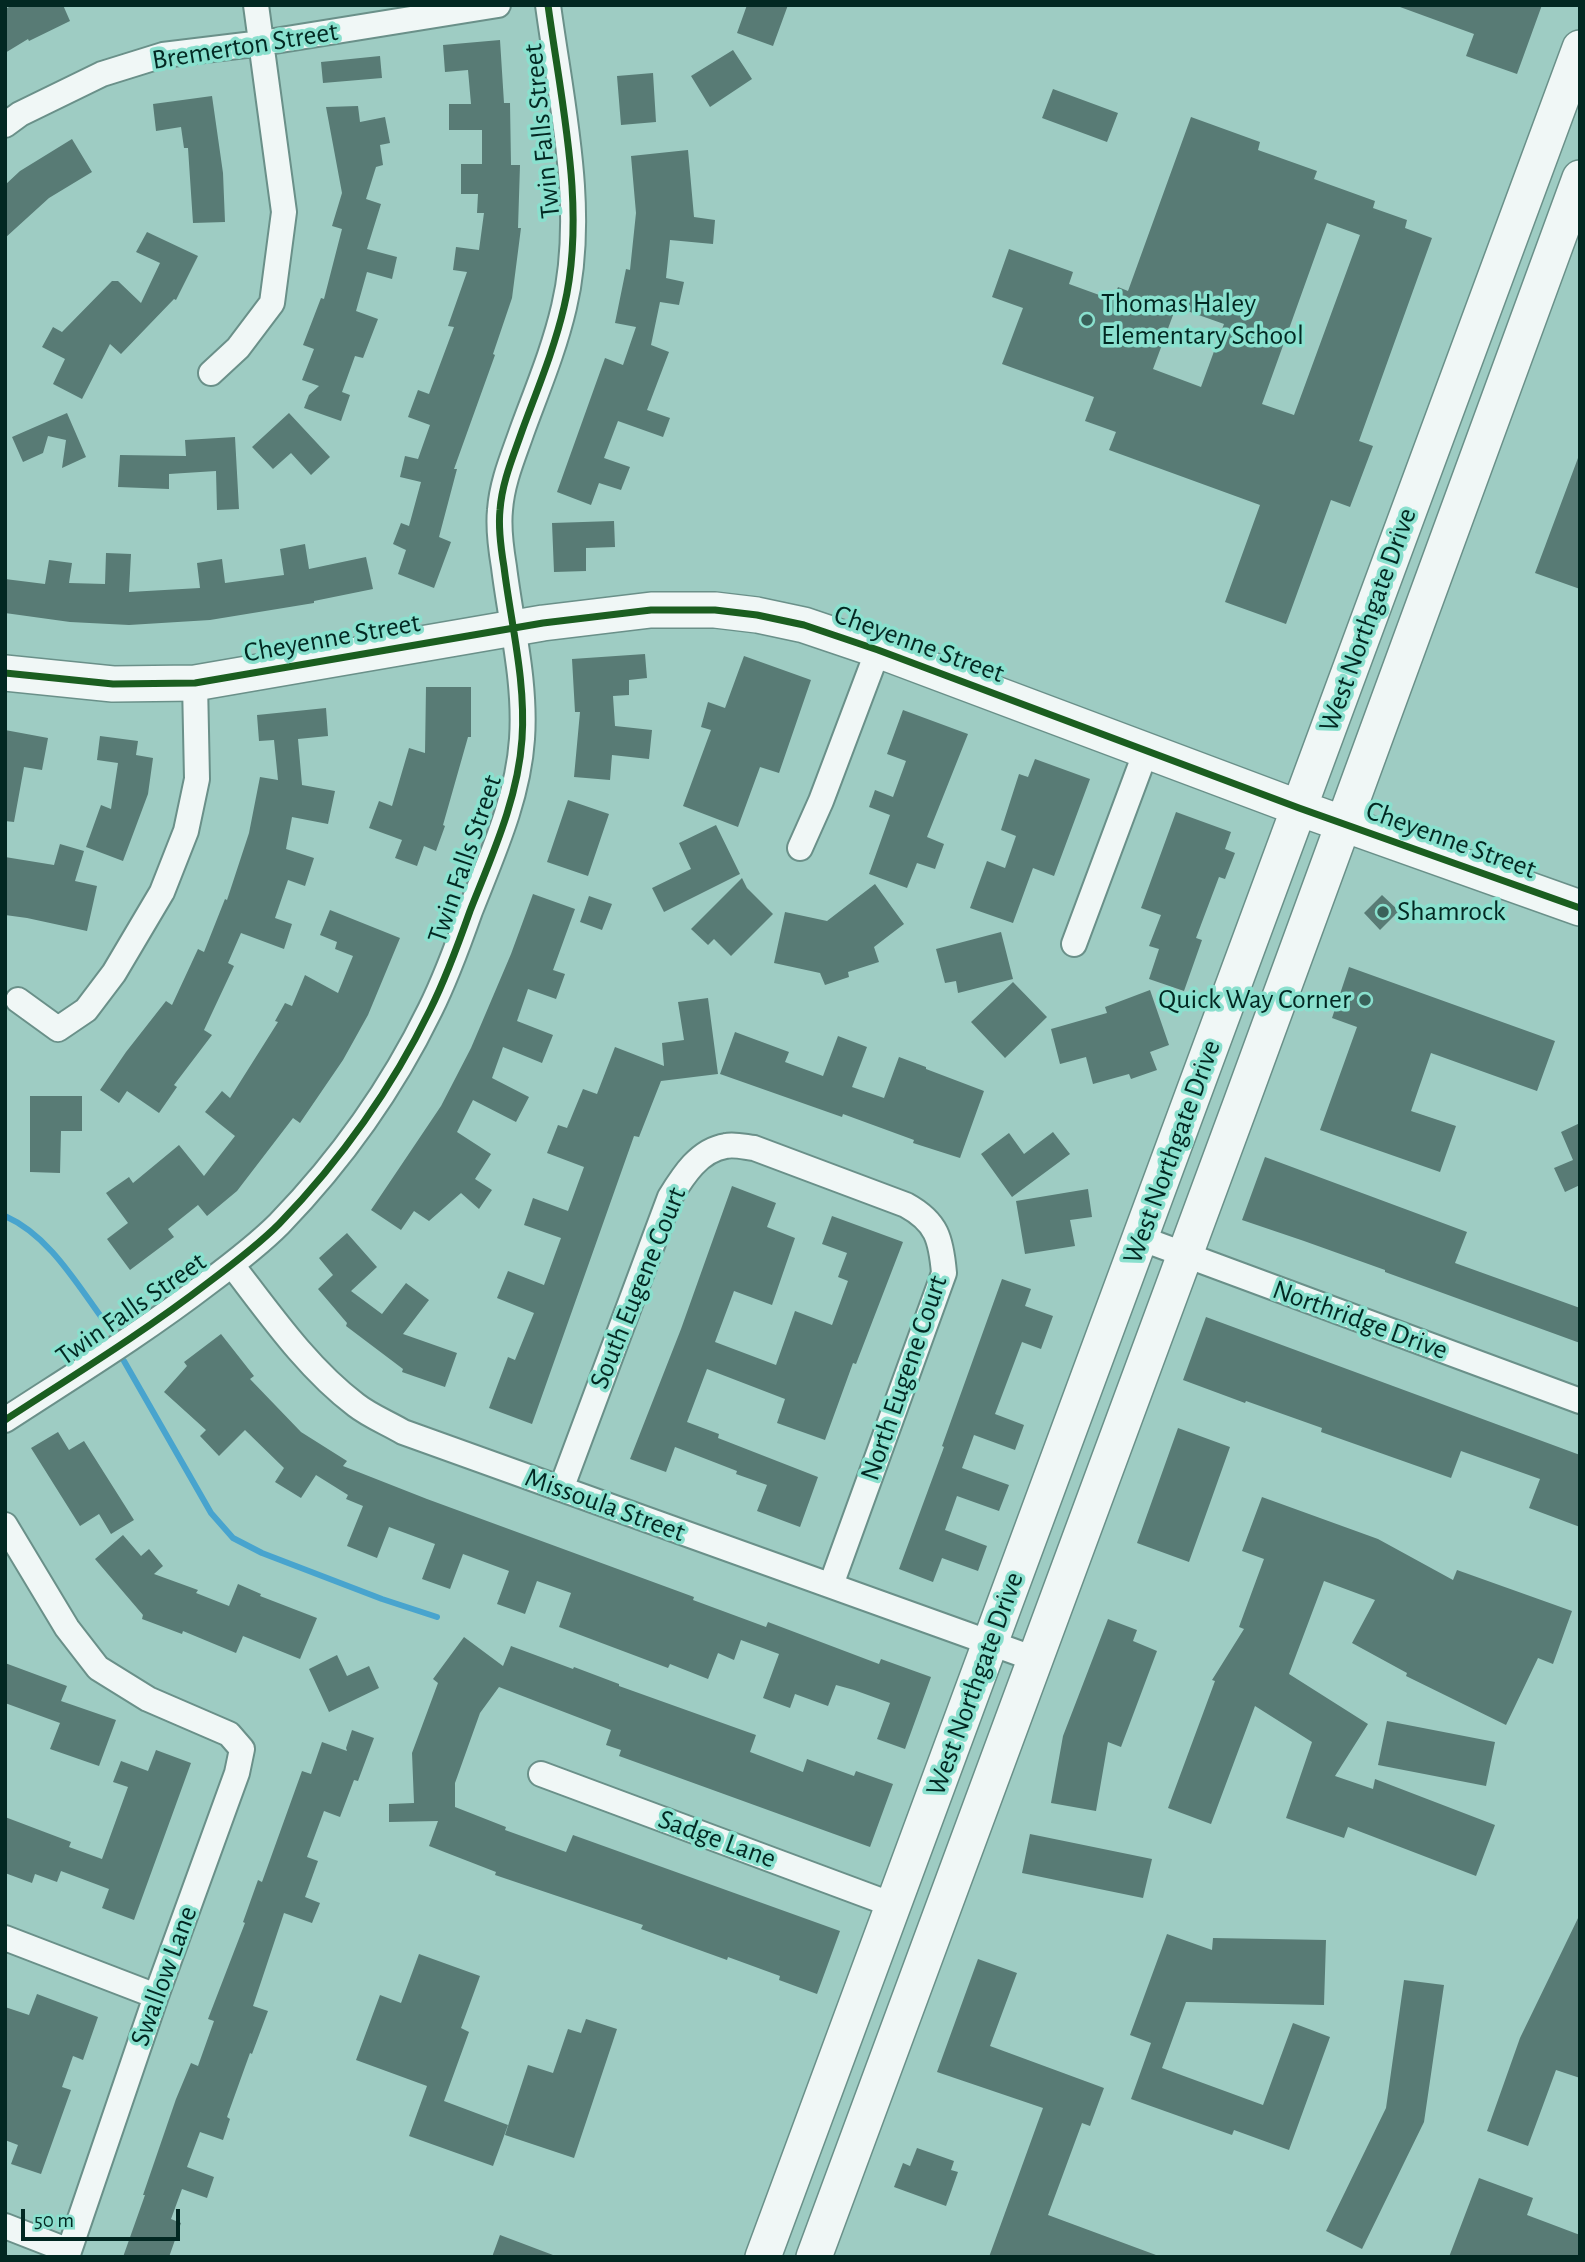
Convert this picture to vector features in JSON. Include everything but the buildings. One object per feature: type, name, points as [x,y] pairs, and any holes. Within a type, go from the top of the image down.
[{"type":"main road","name":"West Northgate Drive","points":[[765,2250],[1580,48]]},
{"type":"main road","name":"West Northgate Drive","points":[[814,2257],[1580,178]]},
{"type":"main road","points":[[1509,237],[1551,254]]},
{"type":"main road","name":"Cheyenne Street","points":[[5,673],[113,684],[195,683],[513,629],[651,610],[715,610],[757,615],[804,625],[877,650],[1299,808],[1580,908]]},
{"type":"main road","points":[[765,2250],[803,2257]]},
{"type":"street","points":[[211,373],[238,348],[272,303],[284,212],[256,5]]},
{"type":"street","name":"Bremerton Street","points":[[5,125],[20,114],[102,74],[163,55],[262,43],[498,5]]},
{"type":"street","name":"Twin Falls Street","points":[[5,1420],[168,1314],[232,1265],[278,1225],[354,1136],[413,1044],[451,962],[503,826],[516,782],[522,739],[522,692],[500,539],[501,502],[505,480],[559,327],[573,245],[574,195],[548,5]]},
{"type":"street","points":[[800,848],[821,801],[877,650]]},
{"type":"street","points":[[18,1000],[58,1029],[86,1010],[114,973],[162,892],[186,831],[197,779],[195,683]]},
{"type":"street","points":[[1074,944],[1146,751]]},
{"type":"street","name":"South Eugene Court","points":[[561,1489],[670,1197],[687,1170],[710,1150],[727,1145],[754,1148],[844,1180]]},
{"type":"street","name":"North Eugene Court","points":[[831,1585],[944,1273],[942,1248],[935,1230],[920,1213],[844,1180]]},
{"type":"street","name":"Northridge Drive","points":[[1140,1238],[1580,1401]]},
{"type":"street","name":"Missoula Street","points":[[232,1265],[323,1376],[358,1406],[403,1432],[1035,1659]]},
{"type":"street","name":"Swallow Lane","points":[[5,1525],[67,1628],[98,1668],[148,1699],[229,1734],[242,1749],[237,1773],[156,1996],[68,2254]]},
{"type":"street","name":"Sadge Lane","points":[[541,1774],[893,1905]]},
{"type":"street","points":[[5,1938],[156,1996]]},
{"type":"street","points":[[5,2226],[68,2254]]},
{"type":"waterway","points":[[5,1216],[34,1235],[60,1260],[102,1318]]},
{"type":"waterway","points":[[124,1361],[211,1513],[233,1538],[262,1553],[437,1617]]},
{"type":"cycle path","points":[[5,1420],[134,1336],[227,1268],[279,1224],[323,1175],[363,1123],[399,1068],[447,974],[510,805],[520,761],[522,696],[499,517],[508,470],[560,323],[570,270],[573,233],[570,156],[548,5]]},
{"type":"cycle path","points":[[5,673],[113,684],[195,683],[543,623],[651,610],[715,610],[757,615],[804,625],[878,650],[1299,808],[1580,908]]},
{"type":"place","name":"Thomas Haley Elementary School","points":[[1087,320]]},
{"type":"place","name":"Shamrock","points":[[1383,912]]},
{"type":"place","name":"Quick Way Corner","points":[[1365,1000]]}]
